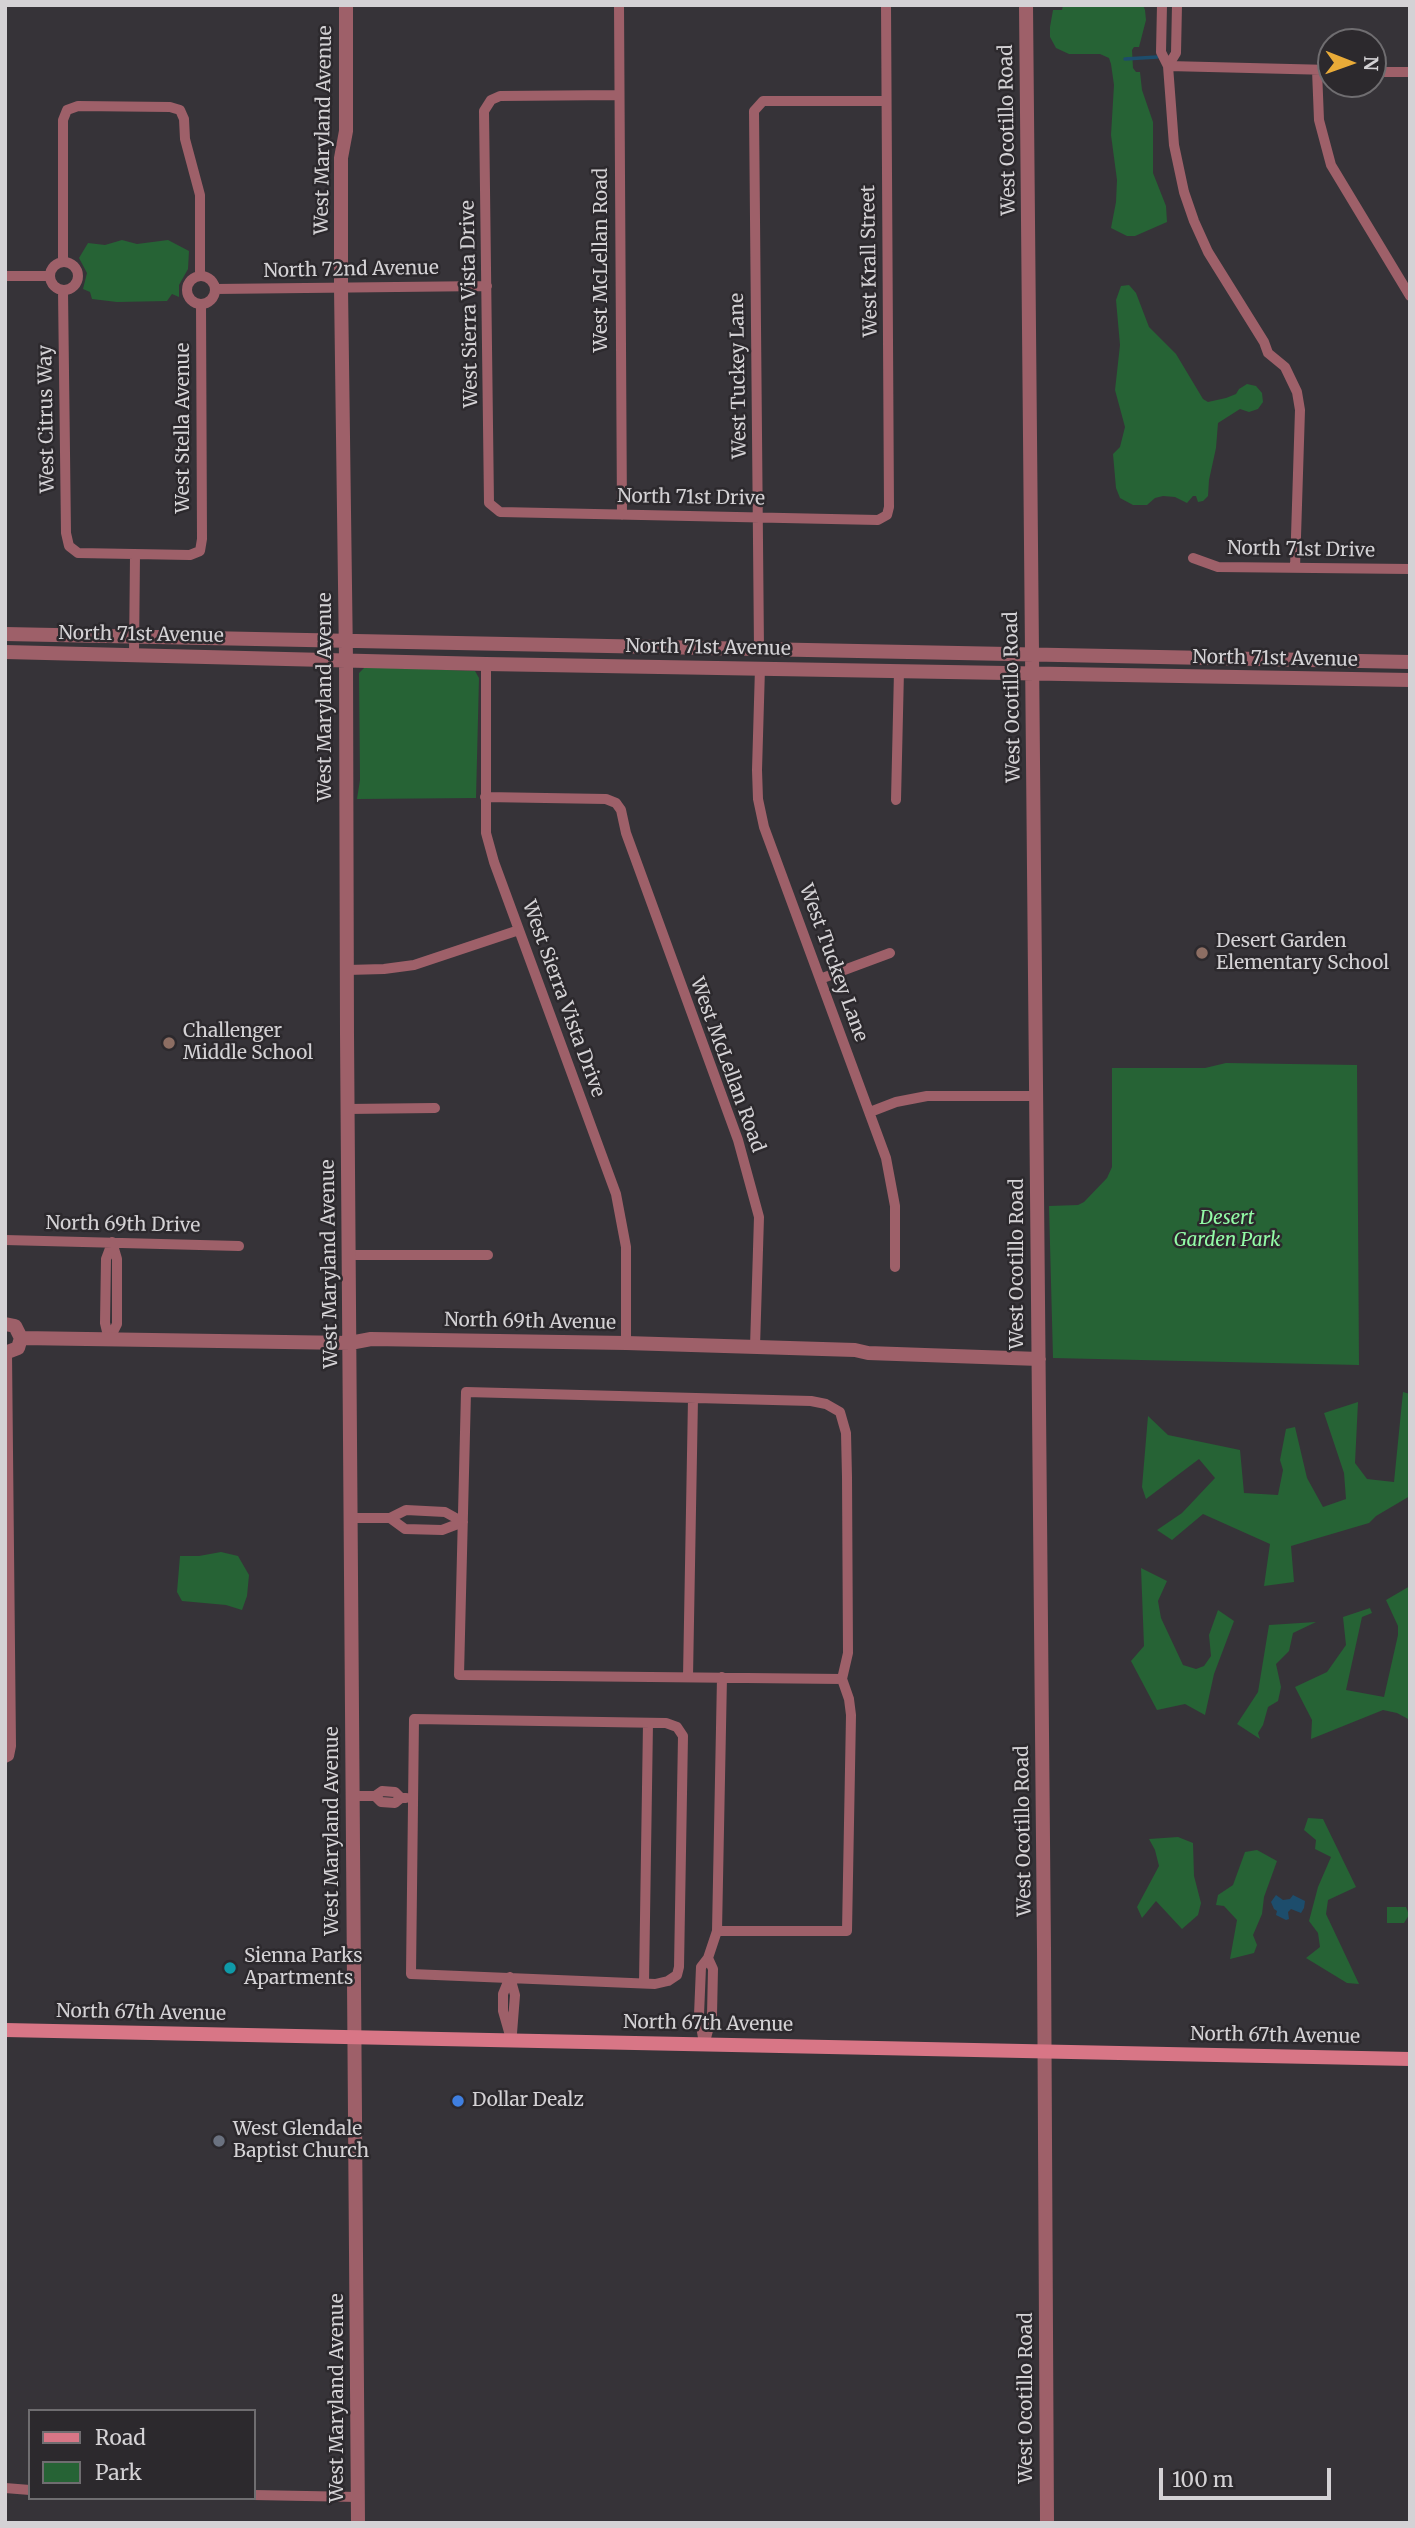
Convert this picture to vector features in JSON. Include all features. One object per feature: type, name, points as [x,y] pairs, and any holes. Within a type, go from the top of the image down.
[{"type":"main road","name":"North 67th Avenue","points":[[5,2030],[1410,2059]]},
{"type":"street","name":"West Maryland Avenue","points":[[346,5],[346,131],[341,158],[341,288],[346,640],[358,2523]]},
{"type":"street","name":"West McLellan Road","points":[[619,5],[622,515]]},
{"type":"street","name":"West Krall Street","points":[[886,5],[887,515]]},
{"type":"street","name":"West Ocotillo Road","points":[[1026,5],[1047,2523]]},
{"type":"street","points":[[1162,5],[1161,52],[1168,66],[1174,145],[1184,192],[1196,228],[1268,353],[1285,367],[1297,392],[1300,410],[1295,568]]},
{"type":"street","points":[[1168,66],[1176,53],[1177,5]]},
{"type":"street","points":[[1168,66],[1317,70]]},
{"type":"street","points":[[1387,72],[1410,72]]},
{"type":"street","name":"West Sierra Vista Drive","points":[[494,509],[489,503],[484,111],[491,100],[500,96],[619,96]]},
{"type":"street","points":[[1318,98],[1319,120],[1331,165],[1410,296]]},
{"type":"street","name":"West Tuckey Lane","points":[[759,649],[754,111],[763,101],[886,101]]},
{"type":"street","name":"West Stella Avenue","points":[[67,110],[78,106],[170,107],[180,110],[200,195],[200,276],[191,280],[187,288],[189,298],[201,304],[200,551],[190,555],[135,555]]},
{"type":"street","name":"West Citrus Way","points":[[67,110],[63,120],[63,261],[75,266],[79,278],[72,289],[63,291],[66,533],[69,546],[78,552],[135,555]]},
{"type":"street","points":[[63,261],[55,265],[50,275],[52,285],[63,291]]},
{"type":"street","points":[[5,276],[50,275]]},
{"type":"street","points":[[200,276],[212,281],[215,289],[209,301],[201,304]]},
{"type":"street","name":"North 72nd Avenue","points":[[215,289],[487,286]]},
{"type":"street","name":"North 71st Drive","points":[[494,509],[500,512],[878,520],[887,515]]},
{"type":"street","points":[[134,654],[135,555]]},
{"type":"street","name":"North 71st Drive","points":[[1193,558],[1218,566],[1410,569]]},
{"type":"street","name":"North 71st Avenue","points":[[5,634],[1410,662]]},
{"type":"street","name":"North 71st Avenue","points":[[5,652],[486,664],[1410,680]]},
{"type":"street","name":"West Sierra Vista Drive","points":[[486,664],[485,797],[489,849],[615,1194],[626,1247],[626,1343]]},
{"type":"street","name":"West Tuckey Lane","points":[[760,668],[758,799],[768,839],[870,1112],[892,1182],[895,1267]]},
{"type":"street","points":[[896,800],[899,671]]},
{"type":"street","name":"West McLellan Road","points":[[485,797],[606,799],[621,810],[630,844],[738,1140],[759,1217],[755,1347]]},
{"type":"street","points":[[347,970],[414,965],[519,929]]},
{"type":"street","points":[[820,979],[890,953]]},
{"type":"street","points":[[870,1112],[896,1102],[928,1096],[1036,1096]]},
{"type":"street","points":[[348,1110],[435,1108]]},
{"type":"street","name":"North 69th Drive","points":[[5,1240],[239,1245]]},
{"type":"street","points":[[109,1340],[117,1324],[117,1259],[112,1242]]},
{"type":"street","points":[[349,1255],[488,1255]]},
{"type":"street","points":[[5,1324],[18,1329],[21,1338],[18,1348],[6,1353],[10,1746],[9,1756],[5,1758]]},
{"type":"street","name":"North 69th Avenue","points":[[21,1338],[350,1343],[371,1339],[626,1343],[1039,1359]]},
{"type":"street","points":[[717,1931],[848,1931],[851,1715],[842,1679],[848,1653],[847,1477],[846,1433],[840,1412],[826,1404],[811,1401],[466,1392],[459,1675],[842,1679]]},
{"type":"street","points":[[688,1677],[693,1398]]},
{"type":"street","points":[[351,1518],[390,1518],[406,1510],[445,1512],[463,1522]]},
{"type":"street","points":[[390,1518],[405,1529],[442,1530],[463,1522]]},
{"type":"street","points":[[704,2043],[712,2015],[713,1969],[708,1958],[717,1931],[722,1678]]},
{"type":"street","points":[[414,1719],[666,1723],[677,1727],[682,1736],[677,1975],[668,1981],[644,1983],[411,1974],[413,1798],[414,1719]]},
{"type":"street","points":[[644,1983],[648,1723]]},
{"type":"street","points":[[352,1796],[375,1796],[381,1802],[395,1803],[401,1798],[413,1798]]},
{"type":"street","points":[[510,1977],[503,1994],[503,2011],[511,2039]]},
{"type":"street","points":[[5,2488],[28,2490]]},
{"type":"street","points":[[256,2495],[358,2497]]},
{"type":"green space","points":[[1063,5],[1143,5],[1145,10],[1146,20],[1139,47],[1132,50],[1133,68],[1140,72],[1142,90],[1153,122],[1153,173],[1166,206],[1167,222],[1135,236],[1127,236],[1111,228],[1117,180],[1111,135],[1114,85],[1111,64],[1109,58],[1100,54],[1069,54],[1056,48],[1050,37],[1050,27],[1053,10],[1062,10]]},
{"type":"green space","points":[[122,240],[137,244],[168,240],[189,251],[188,269],[179,285],[179,297],[172,294],[167,301],[117,302],[92,299],[90,292],[83,289],[87,273],[79,258],[88,243],[105,245]]},
{"type":"green space","points":[[1129,285],[1136,293],[1149,327],[1176,354],[1203,399],[1208,402],[1226,398],[1236,394],[1247,384],[1256,386],[1262,393],[1263,402],[1258,409],[1249,412],[1240,409],[1218,423],[1208,496],[1203,501],[1198,502],[1196,496],[1187,503],[1175,497],[1163,496],[1155,498],[1147,505],[1133,505],[1120,498],[1116,488],[1113,454],[1120,447],[1125,427],[1115,390],[1120,345],[1116,300],[1121,286]]},
{"type":"green space","points":[[365,667],[475,671],[479,678],[476,798],[357,799],[360,780],[359,673]]},
{"type":"green space","name":"Desert Garden Park","points":[[1226,1063],[1357,1065],[1359,1365],[1053,1358],[1049,1206],[1078,1205],[1107,1178],[1112,1167],[1112,1068],[1205,1068]]},
{"type":"green space","points":[[1403,1392],[1410,1394],[1410,1496],[1369,1523],[1291,1546],[1294,1582],[1264,1586],[1270,1544],[1203,1514],[1172,1540],[1157,1530],[1182,1513],[1215,1478],[1199,1459],[1146,1499],[1142,1487],[1148,1416],[1168,1435],[1240,1450],[1244,1493],[1278,1495],[1283,1470],[1280,1460],[1286,1429],[1295,1427],[1307,1478],[1323,1507],[1346,1499],[1344,1473],[1324,1413],[1358,1402],[1355,1463],[1367,1479],[1394,1482]]},
{"type":"green space","points":[[221,1552],[238,1556],[249,1575],[247,1596],[242,1610],[226,1605],[182,1601],[177,1592],[180,1556]]},
{"type":"green space","points":[[1141,1568],[1167,1581],[1158,1601],[1161,1618],[1183,1665],[1196,1669],[1204,1666],[1211,1656],[1209,1635],[1218,1610],[1234,1621],[1214,1674],[1205,1715],[1185,1704],[1157,1710],[1131,1661],[1144,1646]]},
{"type":"green space","points":[[1410,1586],[1410,1720],[1383,1710],[1311,1739],[1312,1720],[1295,1687],[1327,1672],[1346,1645],[1343,1617],[1370,1608],[1372,1613],[1362,1617],[1346,1690],[1384,1697],[1398,1635],[1398,1626],[1386,1600]]},
{"type":"green space","points":[[1316,1622],[1293,1633],[1289,1651],[1276,1664],[1281,1687],[1278,1701],[1268,1707],[1258,1733],[1260,1739],[1237,1724],[1258,1692],[1269,1625]]},
{"type":"green space","points":[[1308,1818],[1323,1819],[1356,1887],[1328,1900],[1326,1914],[1359,1984],[1347,1983],[1306,1958],[1320,1947],[1318,1933],[1309,1921],[1318,1887],[1331,1857],[1315,1849],[1316,1840],[1304,1830]]},
{"type":"green space","points":[[1178,1837],[1193,1843],[1194,1876],[1201,1903],[1198,1915],[1182,1929],[1156,1901],[1142,1918],[1137,1907],[1159,1866],[1149,1839]]},
{"type":"green space","points":[[1257,1850],[1277,1861],[1253,1935],[1257,1945],[1254,1953],[1230,1959],[1237,1920],[1224,1906],[1216,1905],[1218,1895],[1233,1885],[1245,1852]]},
{"type":"green space","points":[[1387,1907],[1406,1907],[1409,1915],[1404,1923],[1387,1923]]},
{"type":"water","points":[[1276,1895],[1283,1900],[1290,1899],[1293,1895],[1305,1901],[1304,1908],[1301,1913],[1291,1909],[1288,1912],[1289,1919],[1286,1920],[1276,1915],[1277,1911],[1271,1902]]},
{"type":"waterway","points":[[1125,59],[1157,57]]},
{"type":"place","name":"Desert Garden Elementary School","points":[[1202,953]]},
{"type":"place","name":"Challenger Middle School","points":[[169,1043]]},
{"type":"place","name":"Sienna Parks Apartments","points":[[230,1968]]},
{"type":"place","name":"Dollar Dealz","points":[[458,2101]]},
{"type":"place","name":"West Glendale Baptist Church","points":[[219,2141]]}]
